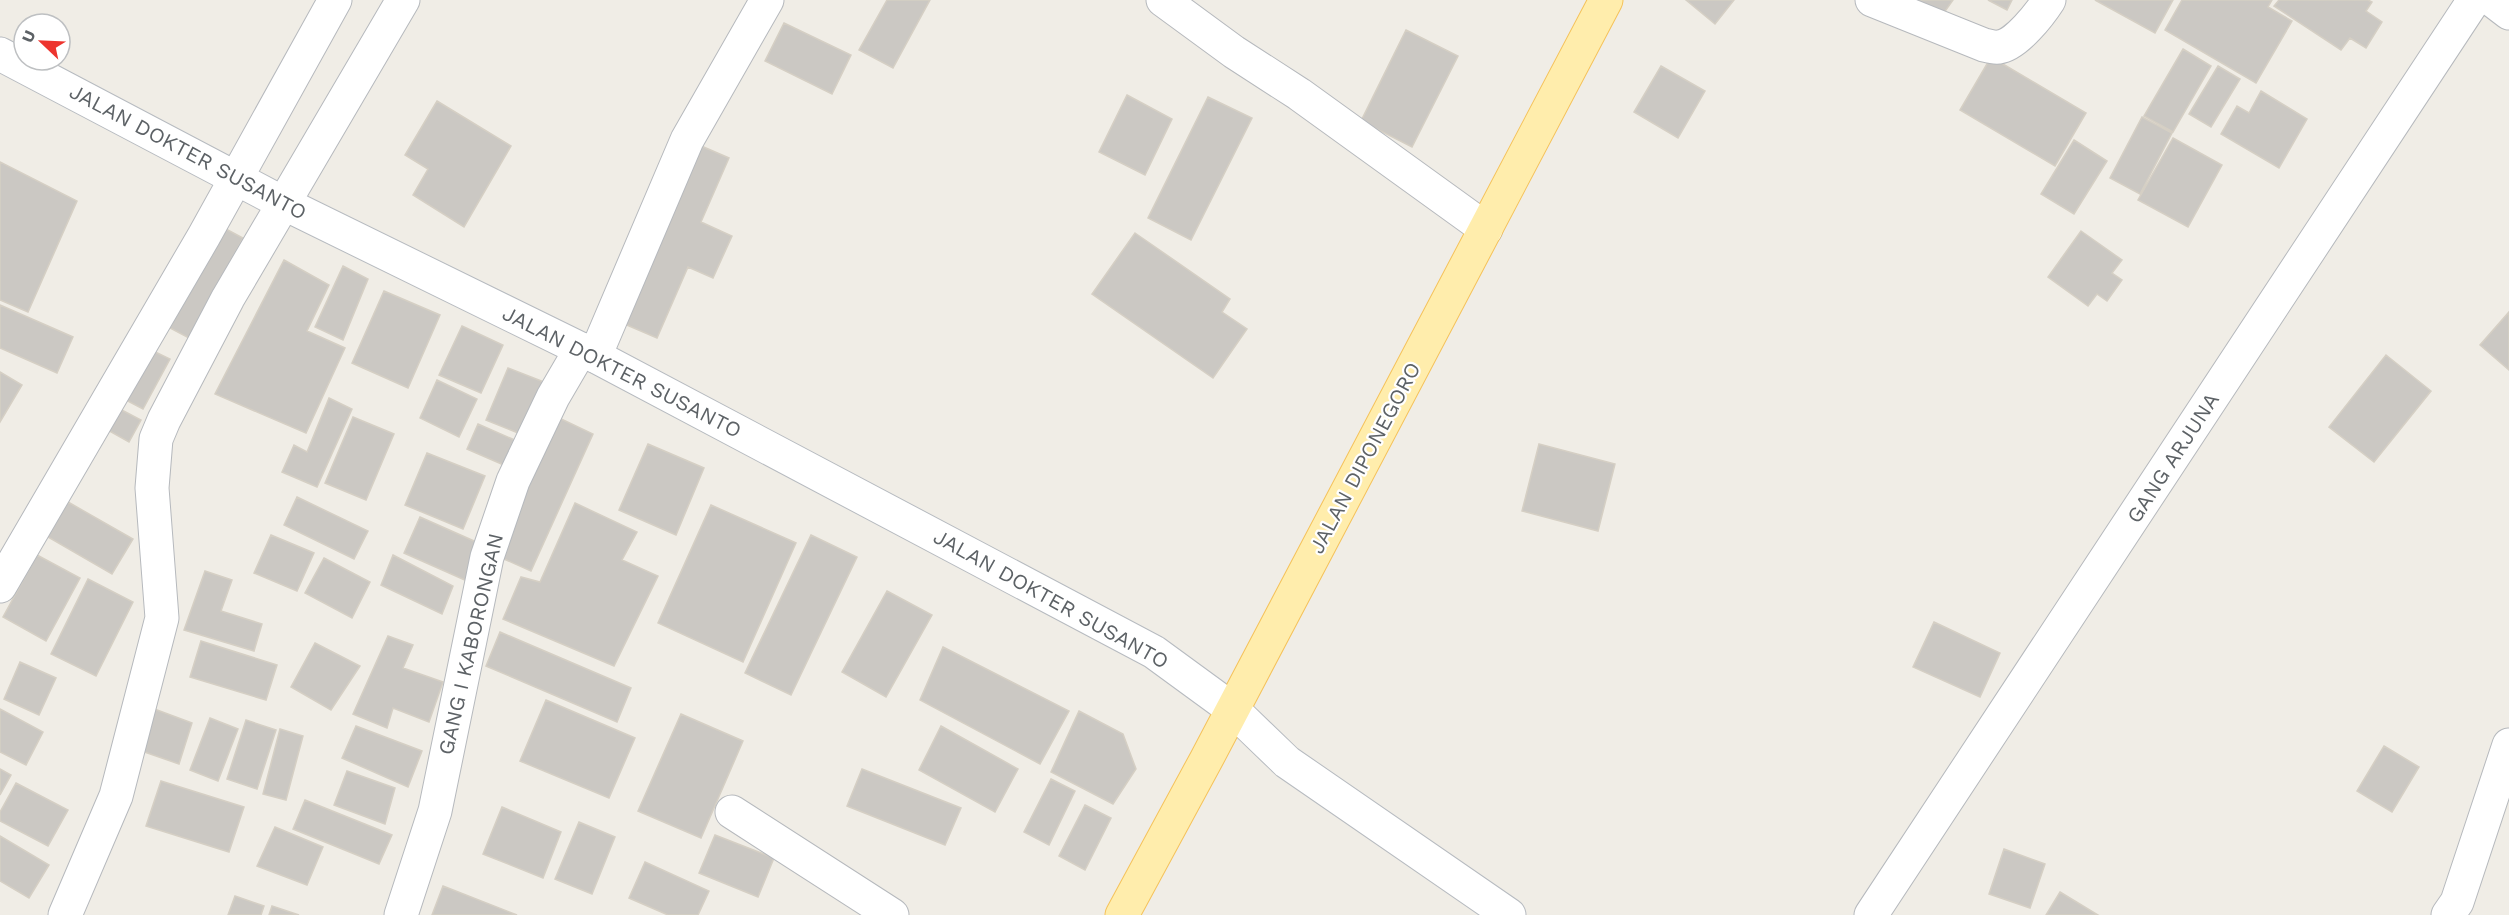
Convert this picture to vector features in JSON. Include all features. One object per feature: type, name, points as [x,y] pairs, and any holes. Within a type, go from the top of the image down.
[{"type":"main road","name":"JALAN DIPONEGORO","points":[[1122,915],[1606,0]]},
{"type":"street","points":[[0,586],[236,177],[334,0]]},
{"type":"street","points":[[65,915],[116,796],[162,618],[152,488],[156,439],[228,298],[403,0]]},
{"type":"street","name":"GANG I KABORONGAN","points":[[401,915],[435,812],[487,557],[513,481],[553,397],[588,353],[687,140],[767,0]]},
{"type":"street","points":[[1163,0],[1234,52],[1299,94],[1485,229]]},
{"type":"street","points":[[1872,0],[1984,45],[2000,47],[2024,30],[2039,15],[2049,0]]},
{"type":"street","name":"GANG ARJUNA","points":[[1871,915],[2474,0]]},
{"type":"street","points":[[2492,0],[2509,12]]},
{"type":"street","name":"JALAN DOKTER SUSANTO","points":[[0,54],[283,203],[588,353],[1154,652],[1233,709],[1287,762],[1509,915]]},
{"type":"street","points":[[2448,915],[2457,902],[2509,745]]},
{"type":"street","points":[[732,812],[892,915]]},
{"type":"building","points":[[887,0],[930,0],[893,68],[859,50]]},
{"type":"building","points":[[1686,0],[1734,0],[1715,24]]},
{"type":"building","points":[[1903,0],[1953,0],[1936,24]]},
{"type":"building","points":[[1988,0],[2012,0],[2007,10]]},
{"type":"building","points":[[2095,0],[2173,0],[2155,33]]},
{"type":"building","points":[[2182,0],[2272,0],[2268,7],[2292,21],[2256,83],[2165,30]]},
{"type":"building","points":[[2279,0],[2368,0],[2372,2],[2366,11],[2382,22],[2366,48],[2350,38],[2341,50],[2274,6]]},
{"type":"building","points":[[784,23],[851,55],[832,94],[765,61]]},
{"type":"building","points":[[1406,30],[1458,56],[1412,147],[1361,121]]},
{"type":"building","points":[[2183,49],[2211,66],[2173,132],[2144,116]]},
{"type":"building","points":[[1991,57],[2086,113],[2055,166],[1960,110]]},
{"type":"building","points":[[1661,66],[1705,91],[1678,138],[1634,112]]},
{"type":"building","points":[[2218,66],[2240,79],[2211,127],[2189,114]]},
{"type":"building","points":[[2261,91],[2307,119],[2279,168],[2221,134],[2237,106],[2249,113]]},
{"type":"building","points":[[1127,95],[1172,119],[1145,175],[1099,152]]},
{"type":"building","points":[[1208,97],[1252,118],[1191,240],[1148,218]]},
{"type":"building","points":[[437,101],[511,146],[464,227],[413,195],[428,169],[405,155]]},
{"type":"building","points":[[2142,117],[2172,133],[2140,194],[2110,178]]},
{"type":"building","points":[[2173,138],[2222,165],[2188,227],[2138,200]]},
{"type":"building","points":[[2074,140],[2107,161],[2074,214],[2041,194]]},
{"type":"building","points":[[699,145],[729,158],[701,222],[732,236],[713,278],[688,267],[657,338],[620,322]]},
{"type":"building","points":[[0,162],[77,201],[28,312],[0,300]]},
{"type":"building","points":[[224,228],[243,238],[189,338],[170,328]]},
{"type":"building","points":[[2081,231],[2122,260],[2112,273],[2122,280],[2107,301],[2097,294],[2088,306],[2048,277]]},
{"type":"building","points":[[1135,233],[1230,299],[1222,312],[1247,329],[1213,378],[1092,294]]},
{"type":"building","points":[[284,260],[329,285],[307,331],[345,348],[306,433],[215,394]]},
{"type":"building","points":[[343,266],[368,279],[343,340],[315,327]]},
{"type":"building","points":[[384,291],[440,315],[408,388],[352,363]]},
{"type":"building","points":[[0,305],[73,337],[57,373],[0,348]]},
{"type":"building","points":[[2509,312],[2509,370],[2480,345]]},
{"type":"building","points":[[462,326],[503,345],[481,393],[439,375]]},
{"type":"building","points":[[147,348],[170,359],[143,409],[120,397]]},
{"type":"building","points":[[2386,355],[2431,391],[2374,462],[2329,427]]},
{"type":"building","points":[[508,368],[549,384],[528,437],[486,420]]},
{"type":"building","points":[[0,372],[22,385],[0,422]]},
{"type":"building","points":[[437,380],[477,399],[459,437],[420,418]]},
{"type":"building","points":[[329,398],[352,409],[317,487],[282,472],[294,445],[307,452]]},
{"type":"building","points":[[116,407],[141,420],[129,442],[104,428]]},
{"type":"building","points":[[353,417],[394,434],[366,500],[325,483]]},
{"type":"building","points":[[557,417],[593,434],[531,571],[495,555]]},
{"type":"building","points":[[478,424],[517,441],[506,466],[467,449]]},
{"type":"building","points":[[648,444],[704,468],[676,535],[619,510]]},
{"type":"building","points":[[1539,444],[1615,464],[1598,531],[1522,511]]},
{"type":"building","points":[[427,453],[485,476],[463,529],[405,505]]},
{"type":"building","points":[[297,497],[368,531],[354,559],[284,525]]},
{"type":"building","points":[[68,502],[133,539],[112,574],[48,537]]},
{"type":"building","points":[[575,503],[637,532],[622,560],[658,576],[614,666],[503,619],[521,577],[540,582]]},
{"type":"building","points":[[711,505],[796,543],[743,662],[658,623]]},
{"type":"building","points":[[420,517],[483,545],[467,581],[404,553]]},
{"type":"building","points":[[271,535],[314,553],[297,591],[254,573]]},
{"type":"building","points":[[811,535],[857,557],[791,695],[745,673]]},
{"type":"building","points":[[37,555],[80,578],[46,641],[3,617]]},
{"type":"building","points":[[393,555],[453,586],[442,614],[381,585]]},
{"type":"building","points":[[324,558],[370,582],[352,618],[305,593]]},
{"type":"building","points":[[205,571],[232,580],[221,611],[262,624],[254,651],[184,630]]},
{"type":"building","points":[[88,579],[133,602],[96,676],[51,654]]},
{"type":"building","points":[[887,591],[932,615],[886,697],[842,672]]},
{"type":"building","points":[[1934,622],[2000,653],[1980,697],[1913,667]]},
{"type":"building","points":[[500,632],[631,688],[617,722],[486,666]]},
{"type":"building","points":[[388,636],[413,645],[403,668],[443,682],[429,722],[393,708],[387,728],[353,714]]},
{"type":"building","points":[[201,641],[277,665],[266,700],[190,677]]},
{"type":"building","points":[[315,643],[360,666],[331,710],[291,687]]},
{"type":"building","points":[[943,647],[1069,711],[1040,764],[920,700]]},
{"type":"building","points":[[20,662],[56,678],[39,715],[4,699]]},
{"type":"building","points":[[546,700],[635,738],[609,798],[520,761]]},
{"type":"building","points":[[149,707],[192,723],[179,764],[133,748]]},
{"type":"building","points":[[0,709],[43,732],[26,765],[0,752]]},
{"type":"building","points":[[1079,711],[1123,734],[1136,769],[1113,804],[1051,772]]},
{"type":"building","points":[[681,714],[743,741],[701,838],[638,811]]},
{"type":"building","points":[[210,718],[238,729],[218,781],[190,770]]},
{"type":"building","points":[[246,720],[276,730],[257,789],[227,779]]},
{"type":"building","points":[[356,726],[422,751],[408,787],[342,758]]},
{"type":"building","points":[[941,726],[1018,769],[995,812],[919,770]]},
{"type":"building","points":[[280,729],[303,736],[286,800],[263,794]]},
{"type":"building","points":[[2384,746],[2419,767],[2392,812],[2357,791]]},
{"type":"building","points":[[0,769],[11,775],[0,795]]},
{"type":"building","points":[[862,769],[961,808],[945,845],[847,806]]},
{"type":"building","points":[[347,771],[395,788],[385,824],[334,805]]},
{"type":"building","points":[[1051,779],[1075,791],[1049,845],[1024,832]]},
{"type":"building","points":[[161,781],[244,807],[229,852],[146,826]]},
{"type":"building","points":[[16,783],[68,810],[48,846],[0,821],[0,812]]},
{"type":"building","points":[[305,800],[392,835],[379,864],[293,829]]},
{"type":"building","points":[[1085,805],[1111,818],[1085,870],[1059,856]]},
{"type":"building","points":[[502,807],[561,832],[543,878],[483,854]]},
{"type":"building","points":[[579,822],[615,837],[592,894],[555,879]]},
{"type":"building","points":[[275,827],[323,847],[307,885],[257,866]]},
{"type":"building","points":[[715,835],[774,858],[758,897],[699,873]]},
{"type":"building","points":[[0,836],[49,865],[29,898],[0,881]]},
{"type":"building","points":[[2004,849],[2045,864],[2030,908],[1989,894]]},
{"type":"building","points":[[645,862],[709,891],[698,915],[668,915],[629,898]]},
{"type":"building","points":[[443,886],[517,915],[432,915]]},
{"type":"building","points":[[2060,892],[2098,915],[2046,915]]},
{"type":"building","points":[[235,896],[264,906],[261,915],[228,915]]},
{"type":"building","points":[[272,906],[299,915],[269,915]]}]
